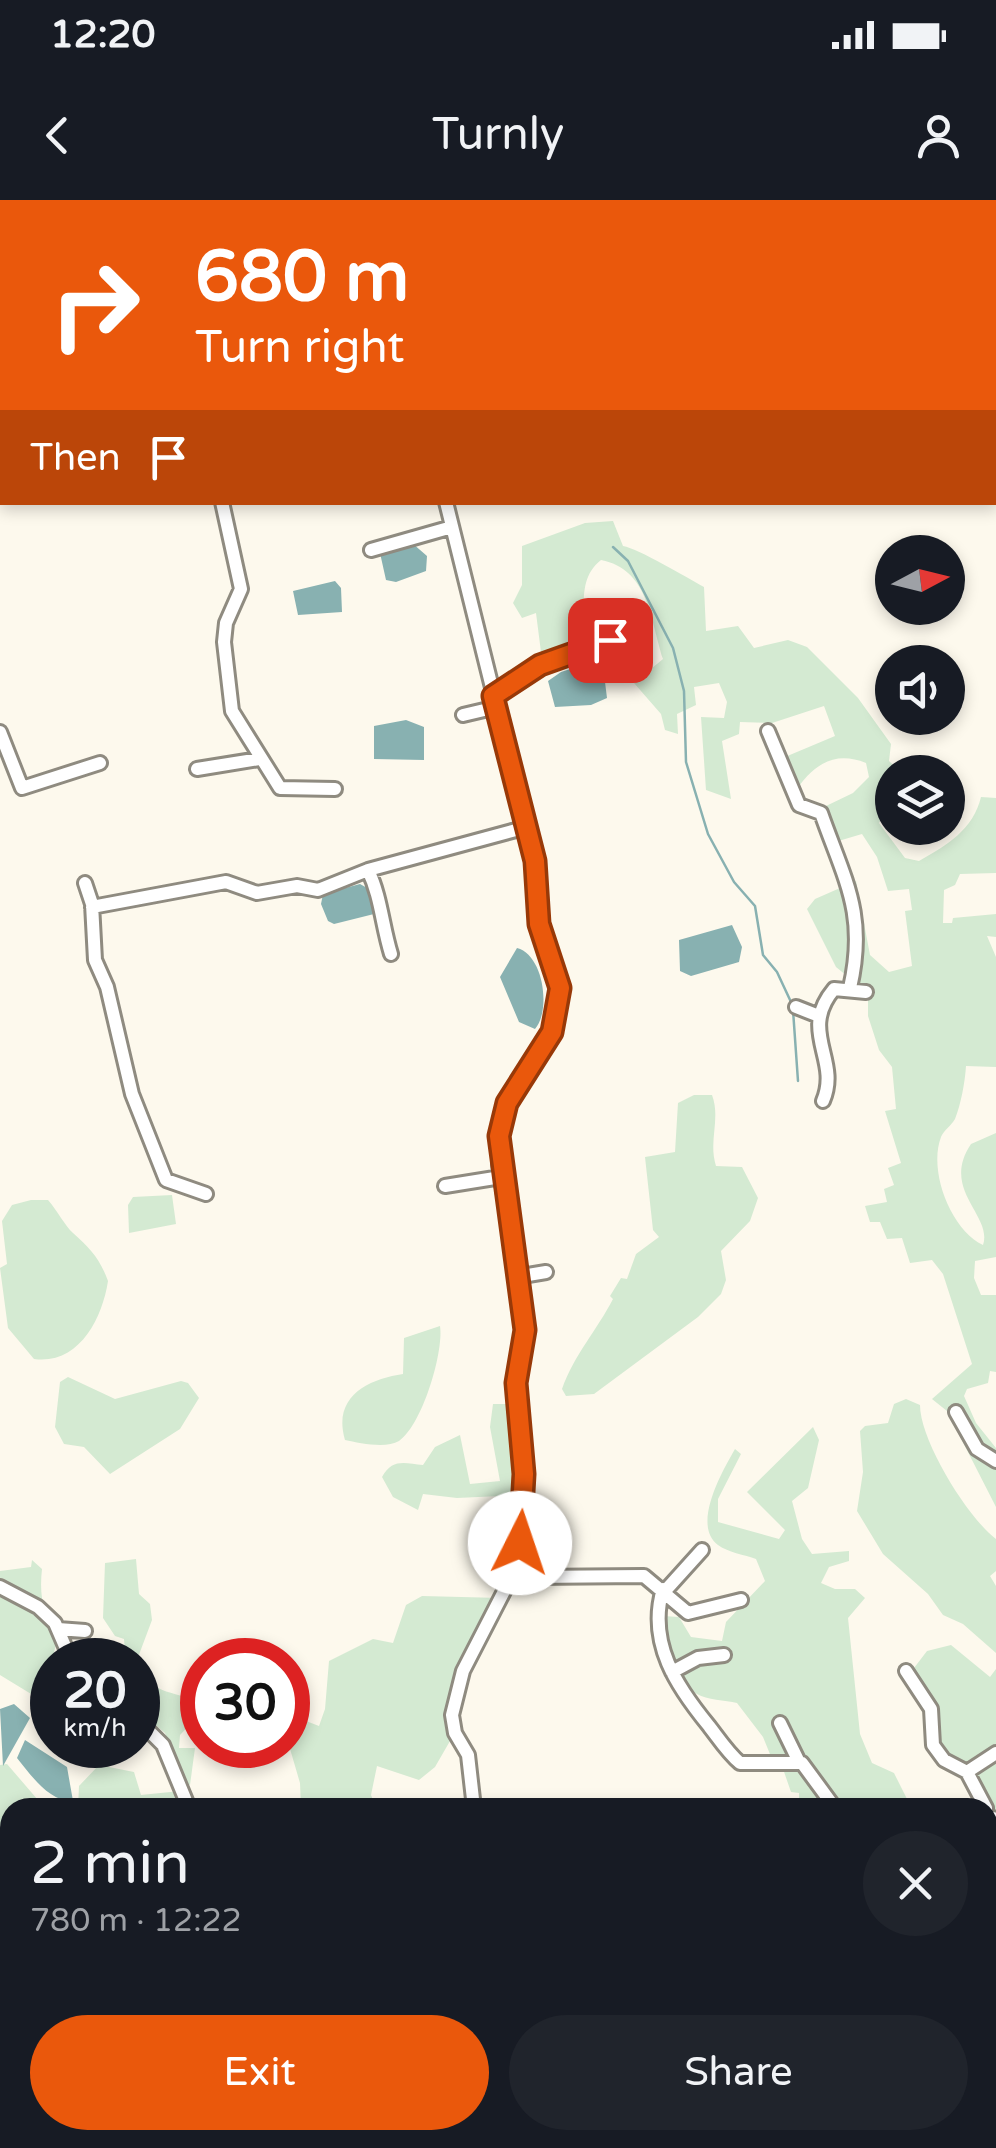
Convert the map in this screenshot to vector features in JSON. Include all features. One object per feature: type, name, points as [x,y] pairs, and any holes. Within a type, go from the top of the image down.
[{"type":"street","points":[[223,505],[240,588],[225,632],[229,697],[259,760],[280,788],[335,788]]},
{"type":"street","points":[[447,505],[527,827],[537,874],[539,924],[560,988],[548,1042],[500,1120],[501,1177],[525,1330],[516,1383],[524,1474],[515,1573],[470,1655],[452,1715],[455,1733],[468,1755],[473,1798]]},
{"type":"street","points":[[371,550],[452,527]]},
{"type":"street","points":[[463,715],[495,701],[540,665],[610,640]]},
{"type":"street","points":[[0,732],[22,788],[100,763]]},
{"type":"street","points":[[768,732],[799,805],[822,813],[848,885],[859,925],[850,988]]},
{"type":"street","points":[[197,769],[259,760]]},
{"type":"street","points":[[92,907],[226,882],[257,893],[297,886],[318,890],[368,870],[527,827]]},
{"type":"street","points":[[368,870],[380,896],[380,917],[391,954]]},
{"type":"street","points":[[84,883],[92,907],[95,960],[107,988],[144,1128],[166,1180],[206,1194]]},
{"type":"street","points":[[823,1102],[828,1062],[816,1037],[819,1016],[830,992],[850,988],[866,992]]},
{"type":"street","points":[[796,1007],[819,1016]]},
{"type":"street","points":[[446,1186],[501,1177]]},
{"type":"street","points":[[516,1277],[546,1272]]},
{"type":"street","points":[[956,1412],[978,1449],[996,1461]]},
{"type":"street","points":[[702,1550],[664,1590],[657,1626],[672,1672],[689,1706],[736,1760],[748,1764],[798,1760]]},
{"type":"street","points":[[515,1573],[535,1578],[635,1576],[664,1590],[688,1613],[742,1600]]},
{"type":"street","points":[[0,1587],[38,1607],[61,1638]]},
{"type":"street","points":[[58,1629],[84,1631]]},
{"type":"street","points":[[672,1672],[688,1662],[724,1655]]},
{"type":"street","points":[[906,1671],[932,1708],[930,1740],[938,1754],[967,1772],[981,1798]]},
{"type":"street","points":[[780,1723],[798,1760],[829,1798]]},
{"type":"street","points":[[160,1741],[186,1798]]},
{"type":"street","points":[[967,1772],[996,1753]]},
{"type":"green space","points":[[613,521],[623,546],[704,587],[706,631],[738,626],[754,648],[788,640],[807,647],[858,698],[875,722],[875,735],[885,735],[891,744],[890,755],[875,755],[875,845],[895,845],[905,858],[919,861],[944,845],[965,845],[965,828],[981,797],[996,798],[996,873],[960,874],[955,885],[944,890],[943,923],[952,923],[953,918],[996,914],[996,937],[987,936],[996,957],[996,1067],[966,1066],[957,1113],[941,1137],[938,1166],[952,1213],[961,1227],[983,1245],[981,1223],[961,1175],[971,1144],[996,1133],[996,1257],[975,1261],[974,1278],[981,1295],[996,1295],[996,1372],[990,1371],[988,1383],[967,1389],[964,1396],[976,1423],[996,1448],[996,1507],[947,1411],[932,1399],[972,1364],[943,1274],[932,1260],[910,1263],[902,1238],[887,1239],[880,1222],[870,1222],[865,1206],[887,1202],[884,1189],[894,1185],[888,1168],[901,1163],[885,1111],[896,1109],[892,1067],[879,1050],[868,1016],[868,993],[836,967],[807,909],[815,899],[856,881],[870,955],[889,972],[912,966],[905,911],[912,910],[909,889],[888,891],[877,857],[862,834],[835,842],[826,806],[853,793],[869,777],[866,763],[845,758],[827,762],[811,772],[797,789],[785,757],[835,736],[824,706],[772,723],[740,722],[739,734],[722,741],[731,799],[706,790],[701,717],[724,718],[727,702],[719,683],[694,687],[696,705],[677,714],[678,734],[665,730],[661,714],[634,683],[663,659],[650,612],[638,584],[617,565],[601,560],[587,579],[580,647],[542,660],[536,613],[522,618],[513,603],[522,585],[522,546],[585,523]]},
{"type":"green space","points":[[694,1095],[712,1095],[716,1166],[742,1167],[758,1198],[750,1221],[721,1251],[726,1280],[721,1294],[698,1317],[594,1394],[566,1396],[562,1389],[567,1377],[613,1299],[610,1296],[621,1278],[627,1279],[636,1254],[659,1237],[653,1230],[645,1157],[675,1152],[678,1103]]},
{"type":"green space","points":[[172,1195],[176,1224],[129,1233],[128,1205],[133,1197]]},
{"type":"green space","points":[[48,1200],[94,1254],[108,1281],[100,1310],[85,1337],[63,1355],[50,1359],[34,1359],[8,1328],[0,1268],[7,1264],[2,1221],[12,1205]]},
{"type":"green space","points":[[440,1326],[439,1353],[430,1388],[408,1433],[387,1445],[345,1440],[344,1412],[356,1392],[378,1380],[403,1374],[404,1338]]},
{"type":"green space","points":[[68,1377],[115,1399],[181,1381],[188,1383],[199,1398],[180,1429],[110,1474],[84,1447],[64,1444],[55,1427],[60,1382]]},
{"type":"green space","points":[[906,1399],[920,1405],[928,1438],[948,1478],[972,1514],[996,1539],[996,1571],[990,1576],[996,1586],[996,1653],[963,1624],[943,1615],[928,1594],[883,1554],[857,1511],[863,1472],[860,1431],[865,1426],[888,1423],[894,1404]]},
{"type":"green space","points":[[493,1404],[512,1404],[514,1410],[518,1495],[457,1498],[423,1494],[418,1510],[393,1497],[382,1477],[390,1467],[400,1463],[423,1465],[435,1447],[460,1435],[470,1484],[500,1481],[490,1427]]},
{"type":"green space","points":[[813,1427],[819,1440],[808,1488],[792,1501],[802,1539],[812,1554],[849,1551],[849,1561],[829,1567],[821,1583],[835,1589],[855,1589],[865,1598],[848,1618],[860,1734],[872,1763],[894,1773],[906,1798],[799,1798],[799,1793],[791,1792],[782,1766],[774,1764],[763,1737],[737,1703],[697,1694],[675,1670],[667,1648],[663,1616],[679,1617],[691,1637],[722,1641],[726,1622],[765,1581],[756,1559],[718,1545],[710,1536],[708,1511],[712,1497],[735,1449],[741,1454],[718,1499],[718,1522],[779,1539],[785,1530],[747,1492]]},
{"type":"green space","points":[[136,1559],[139,1594],[150,1604],[152,1620],[145,1638],[115,1636],[103,1618],[105,1563]]},
{"type":"green space","points":[[32,1560],[42,1569],[43,1604],[58,1637],[30,1638],[30,1693],[0,1675],[0,1571],[31,1567]]},
{"type":"green space","points":[[422,1596],[501,1598],[448,1715],[450,1741],[435,1767],[419,1780],[377,1766],[372,1798],[301,1798],[296,1768],[310,1768],[310,1723],[319,1726],[325,1709],[329,1661],[373,1639],[393,1643],[406,1605]]},
{"type":"green space","points":[[951,1645],[990,1677],[996,1669],[996,1798],[985,1798],[936,1739],[914,1668],[927,1651]]},
{"type":"green space","points":[[160,1689],[180,1696],[180,1768],[192,1768],[190,1785],[182,1783],[165,1733],[160,1729]]},
{"type":"green space","points":[[7,1764],[36,1798],[0,1798],[0,1765]]},
{"type":"green space","points":[[96,1768],[114,1768],[134,1772],[141,1795],[180,1791],[182,1798],[78,1798],[79,1786]]},
{"type":"water","points":[[412,543],[427,556],[426,571],[396,582],[386,580],[380,553]]},
{"type":"water","points":[[335,581],[341,588],[342,612],[298,615],[293,591]]},
{"type":"water","points":[[598,660],[603,666],[607,698],[591,705],[555,707],[548,681],[561,672]]},
{"type":"water","points":[[406,720],[424,727],[424,760],[374,759],[374,726]]},
{"type":"water","points":[[360,884],[369,889],[374,914],[334,924],[328,921],[321,904],[323,894]]},
{"type":"water","points":[[732,925],[742,947],[739,962],[691,976],[680,971],[679,940]]},
{"type":"water","points":[[517,948],[533,961],[542,984],[543,1010],[535,1029],[519,1022],[500,977]]},
{"type":"water","points":[[14,1704],[30,1718],[3,1766],[0,1709]]},
{"type":"water","points":[[25,1740],[30,1743],[30,1768],[67,1768],[72,1798],[56,1797],[17,1758]]},
{"type":"waterway","points":[[613,547],[628,561],[673,648],[684,691],[686,762],[708,834],[734,882],[755,906],[763,955],[777,972],[791,1002]]},
{"type":"waterway","points":[[793,1010],[798,1081]]},
{"type":"route","points":[[520,1543],[524,1474],[516,1383],[525,1330],[499,1164],[500,1120],[548,1042],[556,1020],[560,988],[558,971],[539,924],[535,861],[504,726],[493,696],[540,665],[610,640]]}]
